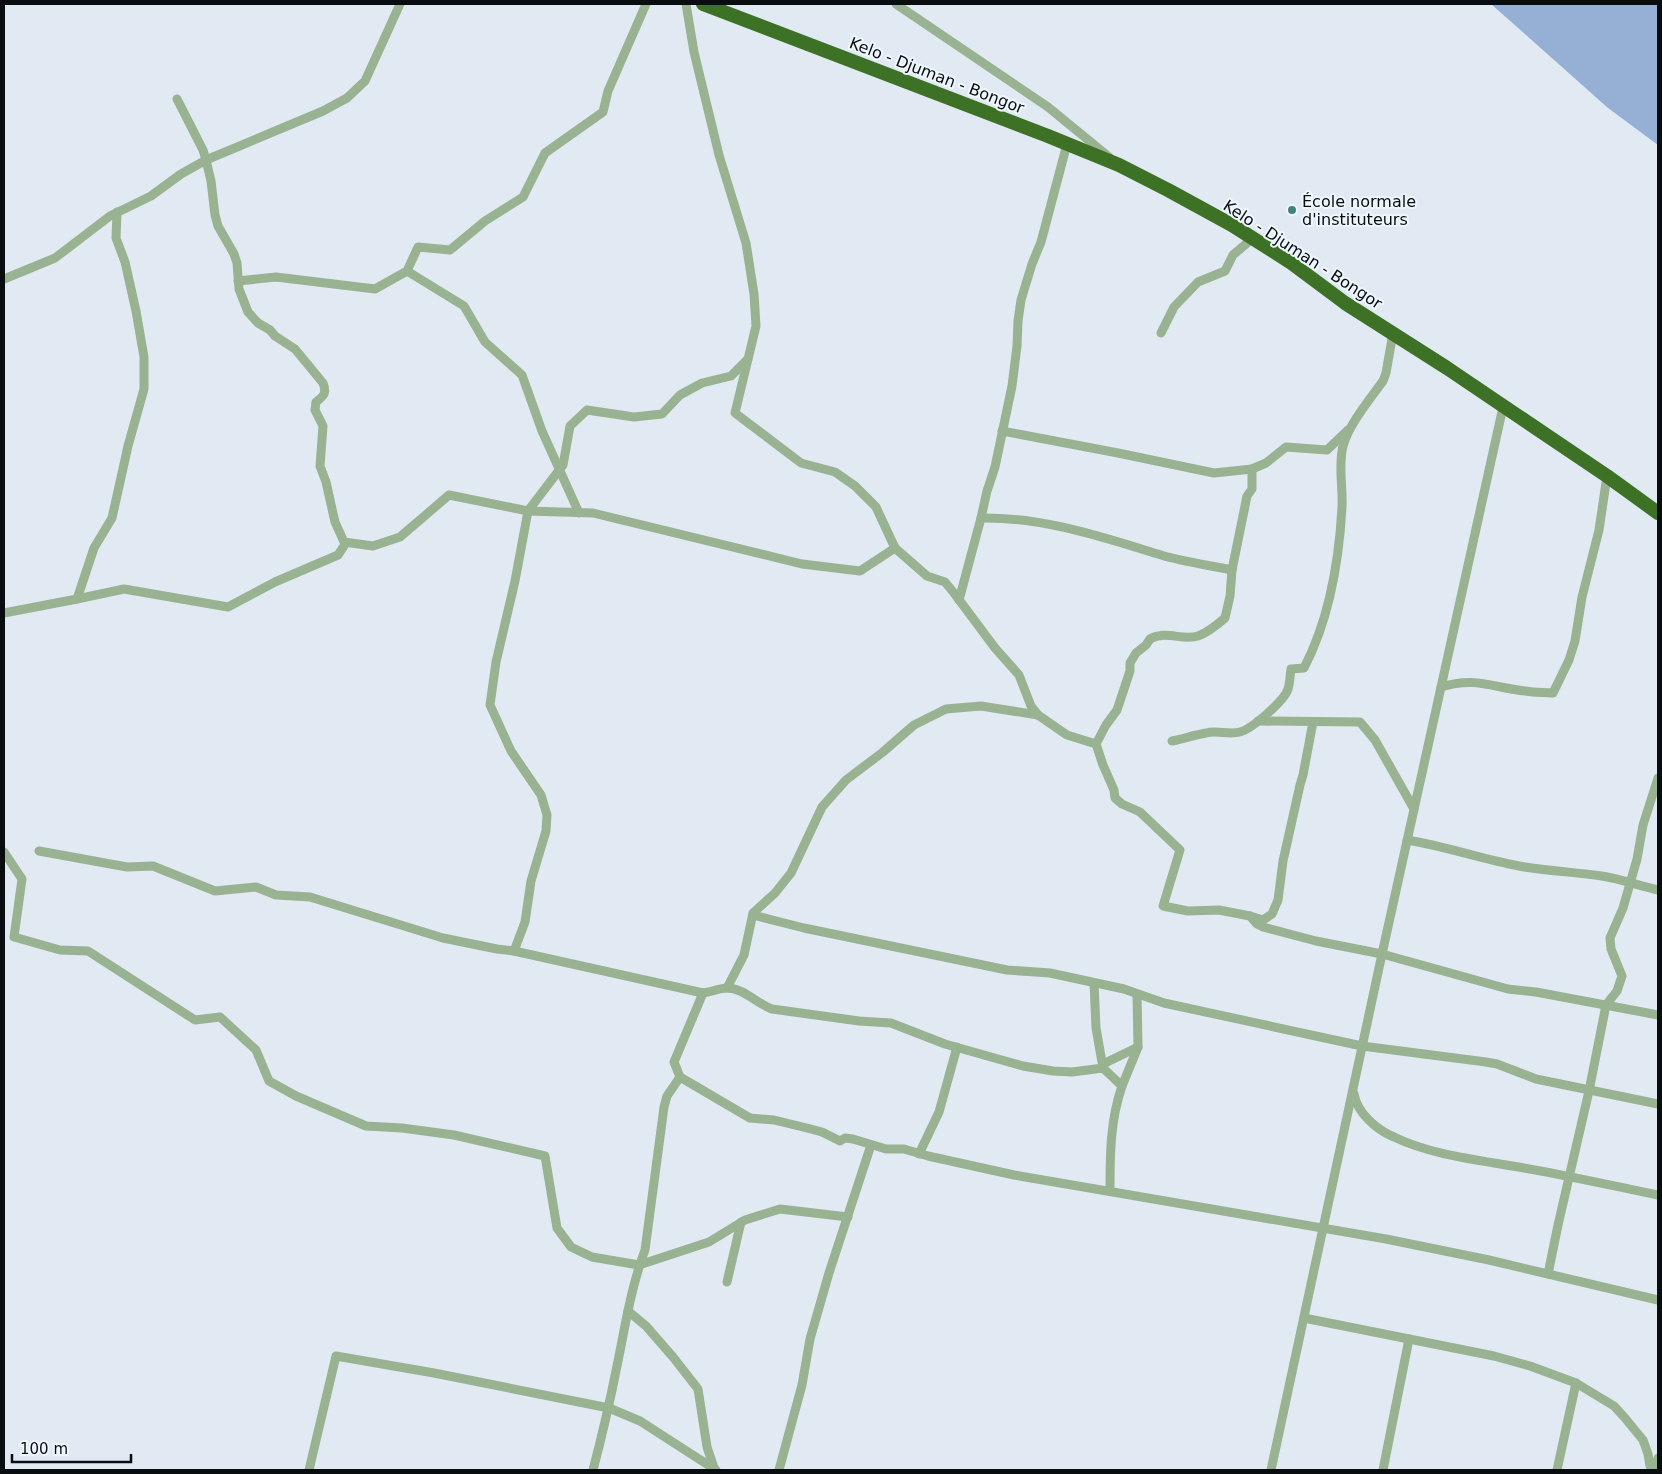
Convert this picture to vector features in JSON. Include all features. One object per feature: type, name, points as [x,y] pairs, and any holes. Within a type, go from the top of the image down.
[{"type":"highway","name":"Kelo - Djuman - Bongor","points":[[703,4],[1067,144],[1119,165],[1168,190],[1232,225],[1290,262],[1345,302],[1607,476],[1658,513]]},
{"type":"street","points":[[4,279],[55,258],[110,216],[151,196],[181,174],[206,160],[323,111],[347,98],[365,81],[400,4]]},
{"type":"street","points":[[238,281],[276,277],[375,289],[407,271],[418,247],[450,250],[485,221],[523,197],[544,153],[604,112],[608,91],[646,4]]},
{"type":"street","points":[[686,4],[694,52],[719,155],[746,244],[754,294],[756,326],[735,413],[801,463],[835,472],[855,486],[876,507],[895,548],[927,576],[945,582],[995,648],[1019,675],[1031,706],[1038,715],[1066,735],[1096,744]]},
{"type":"street","points":[[896,4],[1048,106],[1119,165]]},
{"type":"street","points":[[178,99],[203,150],[211,181],[218,226],[234,254],[237,263],[238,289],[248,312],[258,323],[295,349],[324,383],[326,390],[324,395],[316,402],[316,410],[323,426],[320,466],[326,482],[335,522],[344,542],[373,546],[400,537],[449,495],[528,511],[593,513],[802,564],[860,571],[895,548]]},
{"type":"street","points":[[959,600],[995,467],[1012,386],[1021,300],[1041,242],[1067,144]]},
{"type":"street","points":[[78,599],[94,548],[112,518],[128,446],[144,389],[144,357],[136,311],[125,262],[116,238],[117,212]]},
{"type":"street","points":[[1161,333],[1174,307],[1198,282],[1225,271],[1233,255],[1253,238]]},
{"type":"street","points":[[407,271],[464,306],[485,342],[522,375],[542,431],[579,513]]},
{"type":"street","points":[[1172,741],[1194,737],[1207,732],[1241,732],[1258,721],[1284,697],[1288,689],[1291,669],[1304,668],[1329,604],[1334,585],[1342,496],[1343,444],[1352,426],[1383,381],[1393,333]]},
{"type":"street","points":[[514,951],[525,922],[530,881],[546,830],[547,815],[541,795],[511,751],[490,705],[496,662],[515,581],[528,511],[563,465],[570,426],[588,410],[634,417],[662,414],[680,395],[702,384],[732,376],[748,359]]},
{"type":"street","points":[[1271,1470],[1382,954],[1503,407]]},
{"type":"street","points":[[1002,431],[1214,473],[1252,469],[1266,463],[1286,447],[1327,450],[1352,426]]},
{"type":"street","points":[[1252,469],[1252,489],[1247,496],[1232,570],[1225,618],[1198,636],[1166,635],[1154,637],[1136,654],[1130,663],[1130,671],[1117,710],[1096,744],[1114,790],[1115,798],[1122,804],[1140,812],[1180,850],[1163,906],[1188,911],[1219,910],[1263,920],[1272,914],[1278,900],[1283,860],[1313,722]]},
{"type":"street","points":[[1441,687],[1452,684],[1482,682],[1525,692],[1553,693],[1569,660],[1575,641],[1584,589],[1599,530],[1607,476]]},
{"type":"street","points":[[981,518],[1023,520],[1075,530],[1098,535],[1163,556],[1232,570]]},
{"type":"street","points":[[4,613],[124,589],[228,607],[275,582],[338,555],[344,546]]},
{"type":"street","points":[[727,988],[744,955],[753,913],[791,873],[822,807],[846,780],[914,725],[946,709],[981,706],[1038,715]]},
{"type":"street","points":[[1258,721],[1360,722],[1375,740],[1414,809]]},
{"type":"street","points":[[1548,1274],[1589,1091],[1606,1005],[1616,991],[1622,976],[1611,949],[1610,938],[1630,883],[1637,859],[1643,825],[1655,801],[1658,778]]},
{"type":"street","points":[[1407,840],[1520,866],[1549,871],[1604,876],[1658,890]]},
{"type":"street","points":[[38,851],[127,867],[153,866],[215,890],[256,887],[276,895],[310,897],[442,938],[514,951],[703,993],[727,988],[738,990],[772,1009],[891,1024],[957,1047],[1023,1066],[1072,1072],[1103,1066],[1138,1048]]},
{"type":"street","points":[[4,852],[22,879],[14,937],[60,950],[88,951],[195,1020],[220,1017],[256,1050],[269,1081],[296,1096],[366,1126],[454,1135],[545,1156],[556,1228],[571,1247],[592,1257],[639,1264],[709,1242],[741,1222],[780,1209],[848,1217]]},
{"type":"street","points":[[753,915],[813,930],[1007,970],[1050,973],[1124,989],[1164,1002],[1362,1046],[1497,1064],[1536,1079],[1658,1104]]},
{"type":"street","points":[[1250,916],[1257,924],[1263,927],[1316,941],[1382,954],[1508,989],[1658,1015]]},
{"type":"street","points":[[1094,983],[1096,1028],[1103,1066],[1122,1086]]},
{"type":"street","points":[[703,993],[674,1062],[680,1077],[750,1118],[774,1120],[807,1128],[822,1132],[840,1141],[844,1138],[853,1139],[886,1149],[904,1149],[974,1167],[1324,1228],[1489,1260],[1658,1300]]},
{"type":"street","points":[[1110,1191],[1112,1127],[1116,1102],[1138,1048],[1137,994]]},
{"type":"street","points":[[919,1154],[939,1112],[957,1047]]},
{"type":"street","points":[[593,1470],[609,1408],[639,1264],[645,1250],[664,1107],[667,1096],[680,1077]]},
{"type":"street","points":[[1353,1088],[1355,1103],[1376,1126],[1392,1137],[1420,1148],[1658,1195]]},
{"type":"street","points":[[779,1470],[802,1386],[810,1339],[829,1273],[871,1145]]},
{"type":"street","points":[[726,1282],[741,1222]]},
{"type":"street","points":[[628,1311],[646,1326],[698,1389],[707,1447],[715,1469]]},
{"type":"street","points":[[1304,1318],[1494,1356],[1530,1366],[1576,1383],[1614,1406],[1625,1418],[1642,1440],[1648,1454],[1650,1466],[1654,1470],[1658,1458]]},
{"type":"street","points":[[1383,1470],[1409,1340]]},
{"type":"street","points":[[309,1470],[336,1356],[434,1373],[609,1408],[640,1421],[715,1469]]},
{"type":"street","points":[[1557,1470],[1576,1383]]},
{"type":"water","points":[[1491,4],[1658,4],[1658,145],[1608,108]]},
{"type":"place","name":"École normale d'instituteurs","points":[[1292,210]]}]
